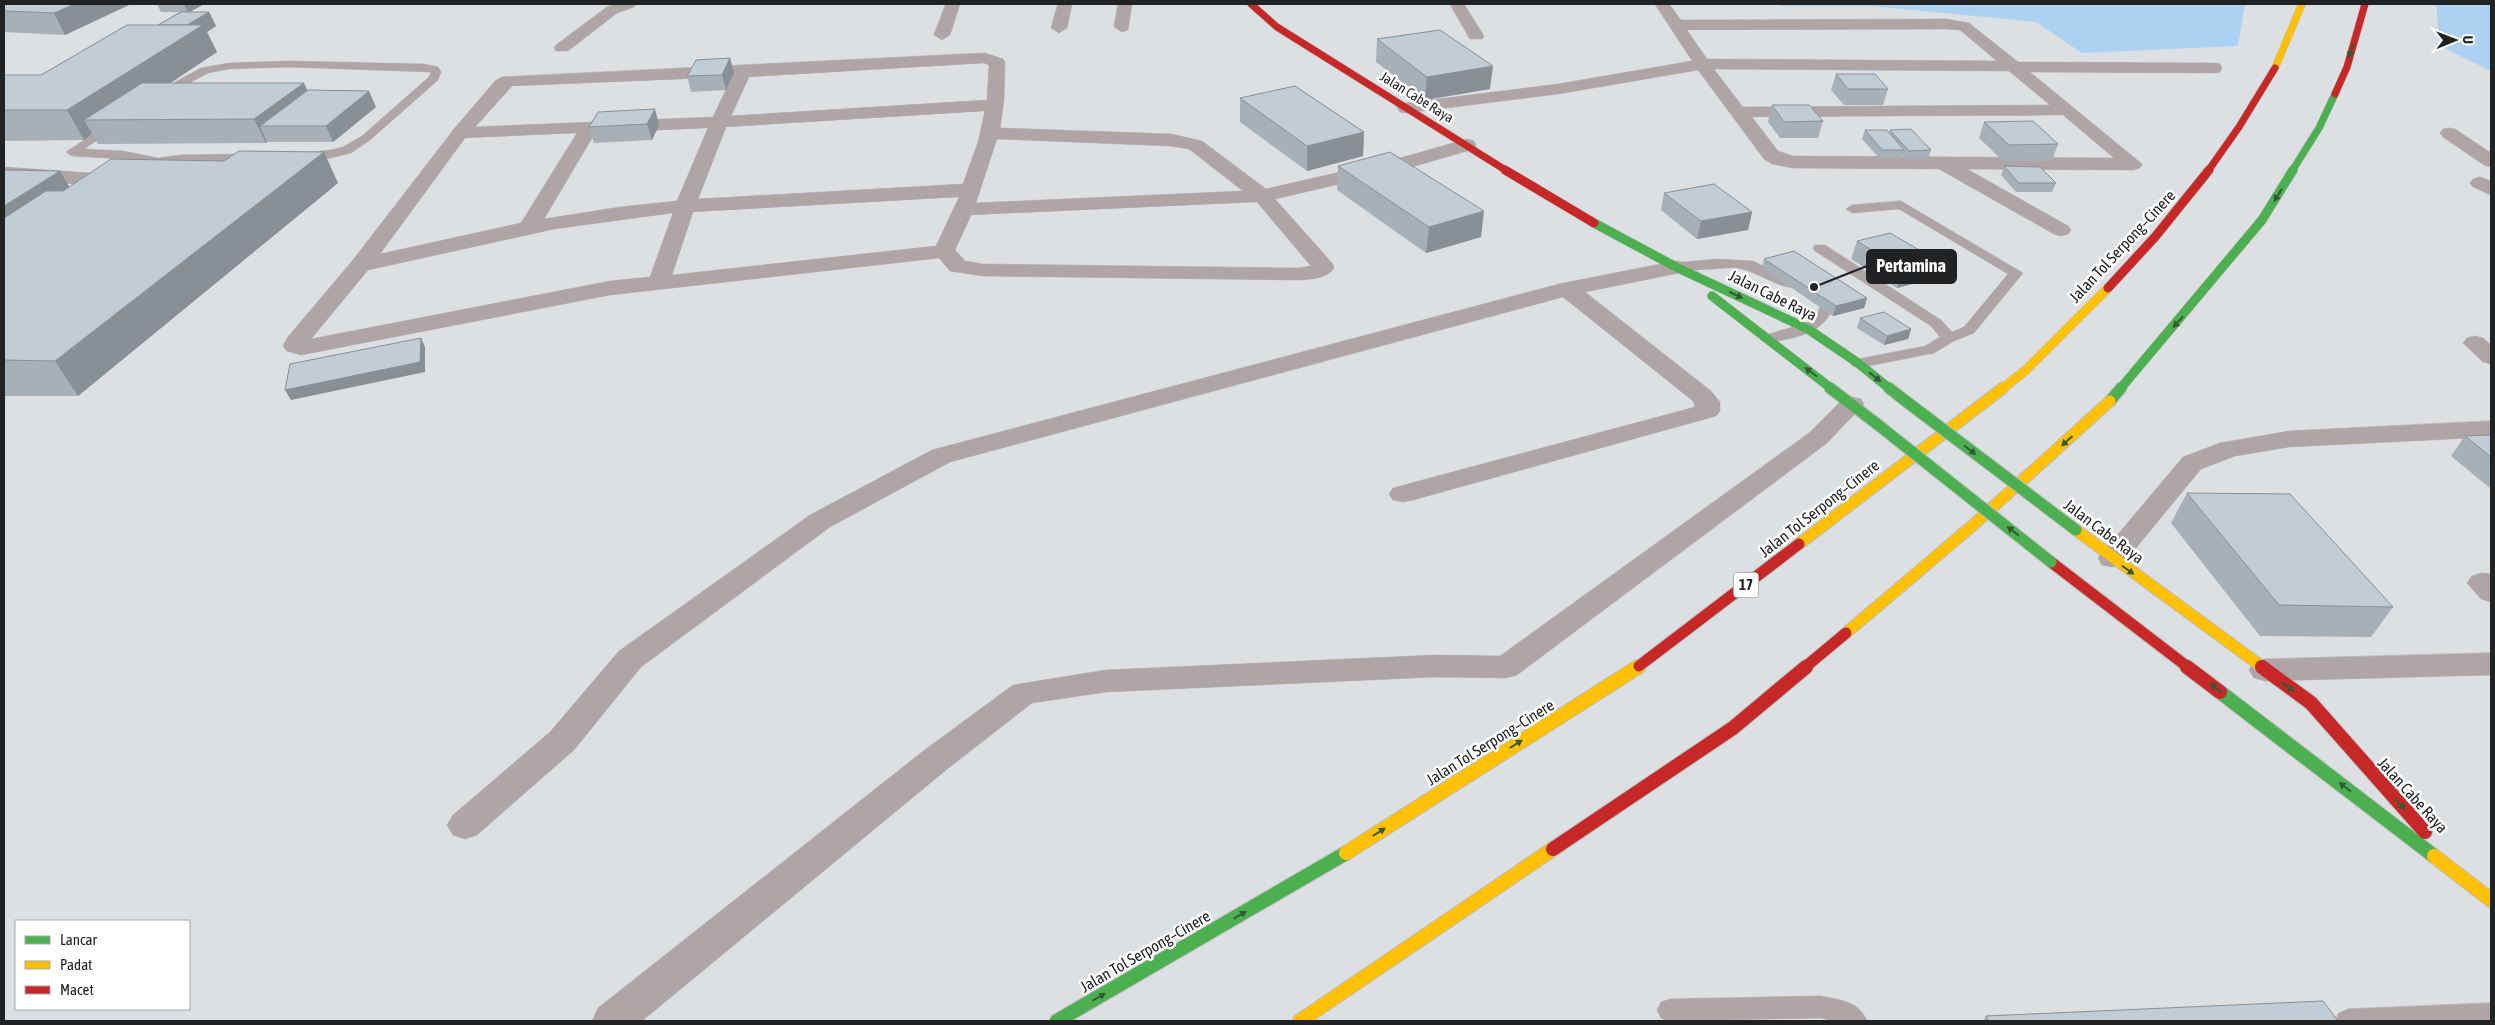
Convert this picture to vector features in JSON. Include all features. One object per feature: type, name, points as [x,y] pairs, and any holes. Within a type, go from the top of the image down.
[{"type":"main road","name":"Jalan Cabe Raya","points":[[1251,4],[1277,27],[1568,209],[1676,267],[1808,329],[1858,363],[2112,558],[2311,704],[2467,880]]},
{"type":"main road","name":"Jalan Tol Serpong–Cinere","points":[[1057,1021],[1350,850],[1647,661],[2026,370],[2111,284],[2184,204],[2250,112],[2283,53],[2302,4]]},
{"type":"main road","points":[[1300,1021],[1733,728],[1964,532],[2105,406],[2190,309],[2262,220],[2319,128],[2347,67],[2365,4]]},
{"type":"main road","name":"Jalan Cabe Raya","points":[[1676,267],[2051,562],[2491,900]]},
{"type":"street","points":[[562,48],[612,10],[629,4]]},
{"type":"street","points":[[942,35],[953,4]]},
{"type":"street","points":[[1059,28],[1065,4]]},
{"type":"street","points":[[1122,27],[1125,4]]},
{"type":"street","points":[[1457,4],[1476,36]]},
{"type":"street","points":[[1662,4],[1678,25],[1702,64],[1770,155],[1785,162],[2132,164],[1970,30],[1957,25],[1678,25]]},
{"type":"street","points":[[993,59],[997,62],[995,105],[990,133],[967,199],[944,251],[659,282],[552,299],[301,348],[295,346],[295,343],[361,265],[460,133],[500,85],[508,81],[743,72],[993,59]]},
{"type":"street","points":[[1406,108],[1558,89],[1702,64],[2214,68]]},
{"type":"street","points":[[659,282],[685,207],[719,122],[743,72]]},
{"type":"street","points":[[460,133],[719,122],[995,105]]},
{"type":"street","points":[[1738,112],[2068,110]]},
{"type":"street","points":[[528,228],[589,128]]},
{"type":"street","points":[[944,251],[958,266],[983,270],[1299,274],[1319,272],[1323,268],[1321,263],[1256,191],[1195,145],[1183,141],[990,133]]},
{"type":"street","points":[[2449,133],[2491,161]]},
{"type":"street","points":[[361,265],[528,228],[619,213],[685,207],[1256,191],[1401,164],[1459,140]]},
{"type":"street","points":[[1942,163],[2061,230]]},
{"type":"street","points":[[4,173],[122,183]]},
{"type":"street","points":[[465,825],[562,740],[630,658],[820,521],[941,456],[1567,289],[1676,267]]},
{"type":"street","points":[[1403,494],[1708,411],[1708,402],[1702,396],[1567,289]]},
{"type":"street","points":[[2491,343],[2475,343],[2491,357]]},
{"type":"street","points":[[612,1021],[934,761],[1024,693],[1106,680],[1435,666],[1506,666],[1818,438],[1852,404]]},
{"type":"street","points":[[2112,558],[2192,463],[2229,449],[2289,439],[2491,429]]},
{"type":"street","points":[[2491,584],[2482,583],[2491,592]]},
{"type":"street","points":[[2265,670],[2491,664]]},
{"type":"lane","points":[[140,171],[158,162],[181,159],[304,156],[347,150],[366,138],[434,78],[436,72],[434,69],[424,66],[288,64],[215,68],[191,77],[160,95],[72,152],[123,155],[158,162]]},
{"type":"lane","points":[[1852,210],[1901,205],[2016,273],[1969,330],[1949,338],[1929,350],[1858,363]]},
{"type":"lane","points":[[1820,248],[1936,323],[1949,338]]},
{"type":"lane","points":[[1676,267],[1717,263],[1748,264],[1804,290]]},
{"type":"lane","points":[[1767,339],[1808,329],[1825,315],[1827,306]]},
{"type":"lane","points":[[1670,1010],[1821,1007],[1844,1012],[1854,1021]]},
{"type":"lane","points":[[2348,1021],[2491,1014]]},
{"type":"shaded area","points":[[1778,4],[2245,4],[2238,46],[2082,53],[2036,22],[1872,6],[1780,6]]},
{"type":"shaded area","points":[[2436,4],[2491,4],[2491,71],[2440,46]]},
{"type":"building","points":[[4,4],[75,4],[54,13],[4,11]]},
{"type":"building","points":[[181,12],[209,12],[187,25],[158,25]]},
{"type":"building","points":[[127,25],[203,25],[67,110],[4,110],[4,75],[41,75]]},
{"type":"building","points":[[1440,30],[1493,66],[1427,77],[1377,39]]},
{"type":"building","points":[[730,58],[722,75],[687,76],[696,60]]},
{"type":"building","points":[[1836,74],[1875,74],[1888,89],[1848,89]]},
{"type":"building","points":[[142,83],[304,83],[254,119],[84,120]]},
{"type":"building","points":[[1295,86],[1364,132],[1307,146],[1240,98]]},
{"type":"building","points":[[308,90],[369,91],[326,126],[260,126]]},
{"type":"building","points":[[1772,105],[1809,105],[1823,121],[1784,122]]},
{"type":"building","points":[[655,109],[647,124],[589,127],[598,112]]},
{"type":"building","points":[[2033,121],[2058,144],[2009,145],[1984,122]]},
{"type":"building","points":[[1911,129],[1931,150],[1909,151],[1890,130]]},
{"type":"building","points":[[1865,130],[1887,130],[1904,150],[1882,150]]},
{"type":"building","points":[[239,151],[324,152],[55,361],[4,360],[4,218],[46,191],[63,191],[111,159],[224,161]]},
{"type":"building","points":[[1390,152],[1484,211],[1429,227],[1338,166]]},
{"type":"building","points":[[2004,166],[2040,167],[2056,183],[2019,183]]},
{"type":"building","points":[[4,170],[60,171],[4,206]]},
{"type":"building","points":[[1714,184],[1752,212],[1701,221],[1664,193]]},
{"type":"building","points":[[1890,233],[1938,261],[1904,270],[1857,241]]},
{"type":"building","points":[[1794,251],[1867,298],[1836,306],[1764,259]]},
{"type":"building","points":[[1884,312],[1911,329],[1887,336],[1860,318]]},
{"type":"building","points":[[421,338],[420,362],[285,390],[290,364]]},
{"type":"building","points":[[2491,435],[2491,457],[2465,436]]},
{"type":"building","points":[[2187,493],[2290,494],[2393,607],[2279,605]]},
{"type":"building","points":[[2323,1001],[2338,1021],[1989,1021],[1986,1016]]},
{"type":"traffic: fast","points":[[2110,401],[2262,220],[2319,128],[2335,94]]},
{"type":"traffic: fast","points":[[1594,223],[1676,267],[1808,329],[1858,363],[1903,399]]},
{"type":"traffic: fast","points":[[1712,296],[1877,424]]},
{"type":"traffic: fast","points":[[1903,399],[2076,530]]},
{"type":"traffic: fast","points":[[1877,424],[2051,562]]},
{"type":"traffic: fast","points":[[2220,692],[2434,856]]},
{"type":"traffic: fast","points":[[1057,1021],[1346,853]]},
{"type":"traffic: slow","points":[[2275,68],[2283,53],[2302,4]]},
{"type":"traffic: slow","points":[[1799,544],[2026,370],[2108,288]]},
{"type":"traffic: slow","points":[[1846,633],[1972,526],[2110,401]]},
{"type":"traffic: slow","points":[[2076,530],[2261,666]]},
{"type":"traffic: slow","points":[[1346,853],[1639,666]]},
{"type":"traffic: slow","points":[[1300,1021],[1553,849]]},
{"type":"traffic: slow","points":[[2434,856],[2491,900]]},
{"type":"traffic: jam","points":[[1251,4],[1277,27],[1568,209],[1594,223]]},
{"type":"traffic: jam","points":[[2335,94],[2347,67],[2365,4]]},
{"type":"traffic: jam","points":[[2108,288],[2155,237],[2199,183],[2239,127],[2275,68]]},
{"type":"traffic: jam","points":[[1639,666],[1799,544]]},
{"type":"traffic: jam","points":[[2051,562],[2220,692]]},
{"type":"traffic: jam","points":[[1553,849],[1733,728],[1846,633]]},
{"type":"traffic: jam","points":[[2261,666],[2311,703],[2425,832]]},
{"type":"place","name":"Pertamina","points":[[1814,287]]}]
